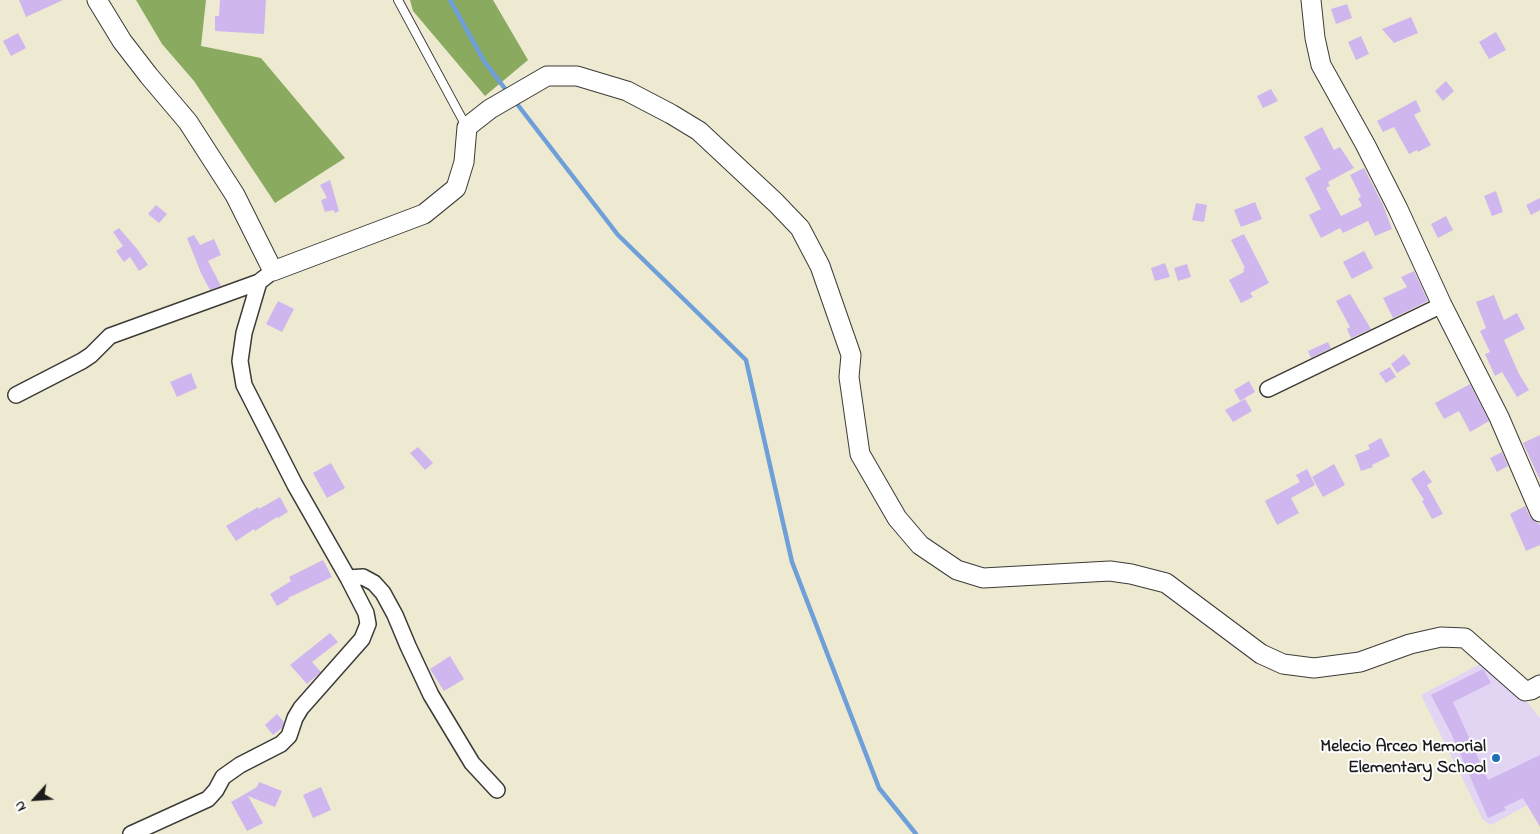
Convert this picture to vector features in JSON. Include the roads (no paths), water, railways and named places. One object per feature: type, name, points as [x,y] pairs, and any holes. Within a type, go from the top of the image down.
[{"type":"street","points":[[97,0],[122,42],[188,122],[235,195],[266,276],[244,333],[240,361],[244,384],[295,485],[348,578],[366,613],[368,624],[362,639],[300,708],[289,736],[281,744],[240,765],[223,777],[216,790],[208,799],[131,834]]},
{"type":"street","points":[[1311,0],[1315,38],[1321,65],[1366,144],[1398,209],[1442,306],[1499,417],[1540,512]]},
{"type":"street","points":[[16,394],[82,361],[91,355],[110,336],[424,214],[456,188],[464,162],[468,128],[490,109],[547,76],[577,76],[627,91],[700,131],[800,228],[820,266],[851,355],[849,378],[860,454],[897,518],[920,545],[957,570],[983,578],[1110,571],[1132,574],[1166,583],[1261,654],[1283,664],[1314,668],[1360,662],[1410,644],[1441,637],[1465,638],[1525,691],[1540,685]]},
{"type":"street","points":[[1268,389],[1442,306]]},
{"type":"street","points":[[348,578],[363,577],[374,583],[383,593],[431,695],[472,763],[497,790]]},
{"type":"lane","points":[[398,0],[468,128]]},
{"type":"waterway","points":[[450,0],[484,61],[509,94]]},
{"type":"waterway","points":[[514,100],[618,235],[746,360],[792,562],[879,788],[916,834]]},
{"type":"place","name":"Melecio Arceo Memorial Elementary School","points":[[1496,758]]}]
